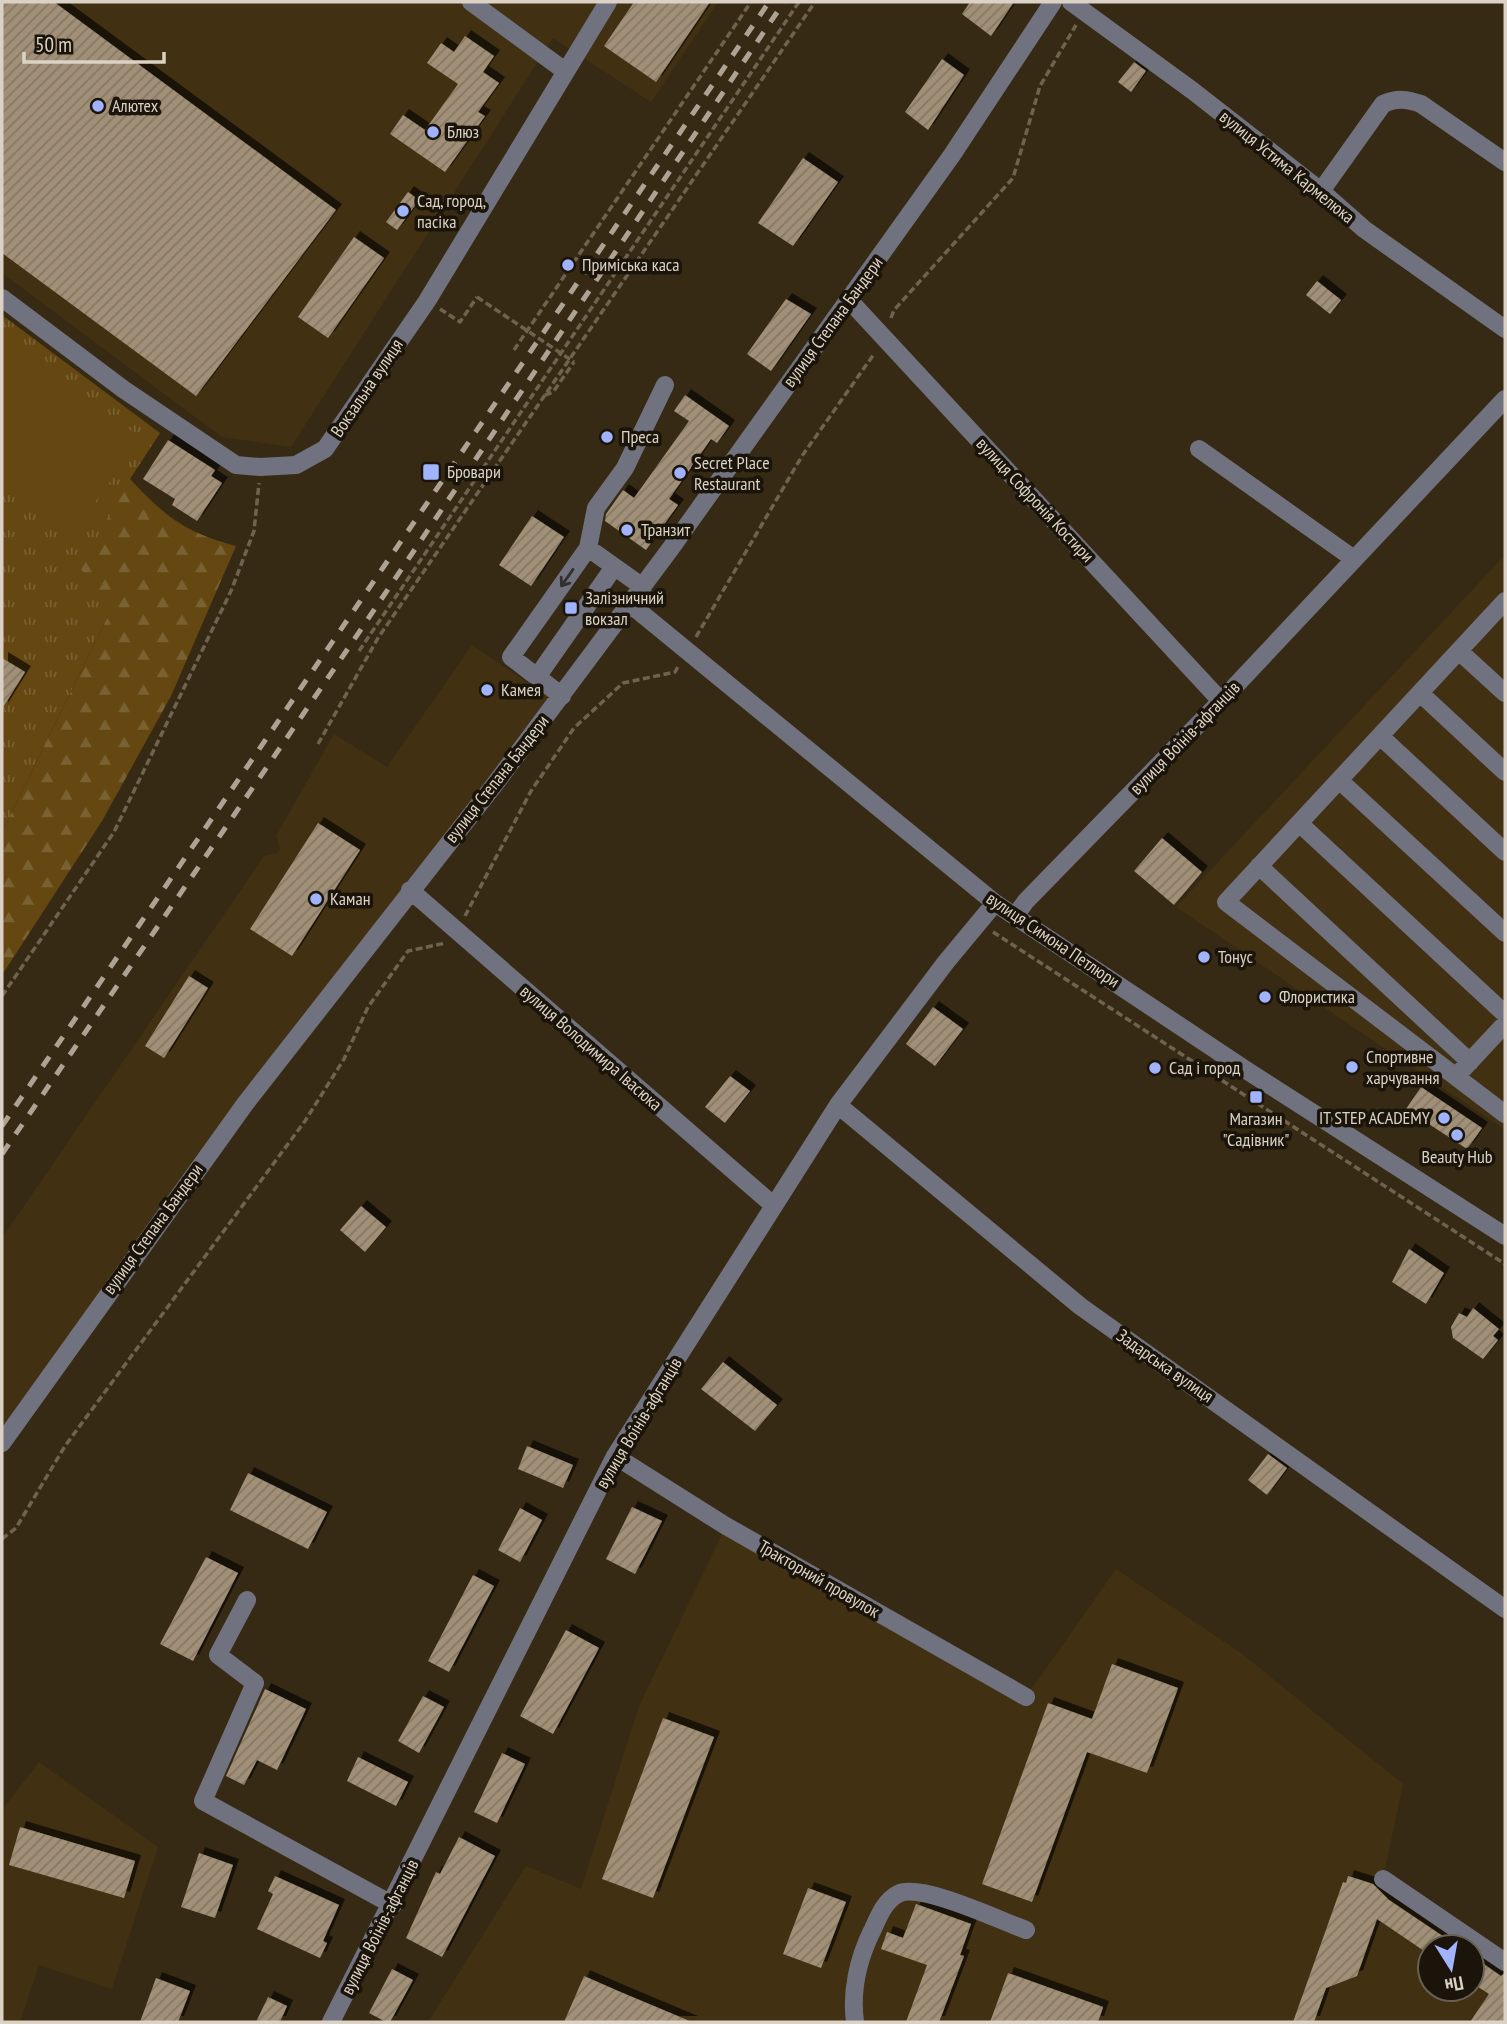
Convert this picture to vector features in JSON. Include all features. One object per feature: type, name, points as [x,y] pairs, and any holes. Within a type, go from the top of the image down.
[{"type":"street","points":[[471,2],[565,71]]},
{"type":"street","name":"Вокзальна вулиця","points":[[2,298],[123,389],[236,464],[260,467],[296,464],[325,449],[427,301],[608,2]]},
{"type":"street","name":"вулиця Степана Бандери","points":[[2,1443],[197,1169],[643,587],[952,155],[1053,2]]},
{"type":"street","name":"вулиця Устима Кармелюка","points":[[1076,8],[1321,191],[1364,229],[1505,329]]},
{"type":"street","points":[[1321,191],[1383,104],[1394,99],[1408,99],[1422,104],[1505,162]]},
{"type":"street","name":"вулиця Софронія Костири","points":[[849,300],[1221,701]]},
{"type":"street","points":[[562,695],[511,657],[588,548],[596,508],[625,468],[665,385]]},
{"type":"street","name":"вулиця Воїнів-афганців","points":[[1015,916],[1026,901],[1221,701],[1505,399]]},
{"type":"street","points":[[1199,449],[1354,559]]},
{"type":"street","points":[[588,548],[643,587]]},
{"type":"street","points":[[537,677],[614,567]]},
{"type":"street","name":"вулиця Симона Петлюри","points":[[630,604],[995,903],[1246,1070],[1504,1232]]},
{"type":"street","points":[[1503,607],[1226,902],[1505,1114]]},
{"type":"street","points":[[1459,651],[1505,694]]},
{"type":"street","points":[[1420,693],[1505,772]]},
{"type":"street","points":[[1380,736],[1505,852]]},
{"type":"street","points":[[1339,780],[1505,933]]},
{"type":"street","points":[[1299,823],[1505,1014]]},
{"type":"street","points":[[1259,866],[1470,1062]]},
{"type":"street","name":"вулиця Володимира Івасюка","points":[[410,890],[773,1205]]},
{"type":"street","name":"вулиця Воїнів-афганців","points":[[331,2022],[393,1905],[615,1456],[838,1105],[946,962],[995,903]]},
{"type":"street","points":[[1456,1077],[1505,1024]]},
{"type":"street","name":"Задарська вулиця","points":[[838,1105],[1080,1306],[1505,1609]]},
{"type":"street","name":"Тракторний провулок","points":[[615,1456],[726,1526],[1026,1697]]},
{"type":"street","points":[[247,1600],[218,1655],[255,1683],[203,1801],[393,1905]]},
{"type":"street","points":[[1383,1879],[1505,1962]]},
{"type":"street","points":[[855,2022],[855,1985],[865,1946],[887,1902],[900,1892],[920,1891],[1026,1930]]},
{"type":"path","points":[[514,349],[751,2]]},
{"type":"path","points":[[359,651],[799,2]]},
{"type":"path","points":[[318,744],[379,638],[543,395],[815,2]]},
{"type":"path","points":[[889,322],[894,310],[1013,178],[1040,86],[1076,8]]},
{"type":"path","points":[[527,331],[562,279]]},
{"type":"path","points":[[460,322],[477,297],[574,362],[553,392],[543,395]]},
{"type":"path","points":[[694,640],[802,456],[878,346]]},
{"type":"path","points":[[2,996],[114,832],[231,591],[254,531],[260,467]]},
{"type":"path","points":[[464,919],[531,791],[574,728],[623,683],[675,672],[681,662]]},
{"type":"path","points":[[979,924],[1026,950],[1505,1264]]},
{"type":"path","points":[[2,1539],[16,1528],[65,1446],[305,1121],[344,1059],[368,1007],[408,951],[453,942]]},
{"type":"shaded area","points":[[2,2],[718,2],[651,102],[553,38],[291,447],[222,437],[2,273]]},
{"type":"shaded area","points":[[1505,555],[1505,1130],[1176,907]]},
{"type":"shaded area","points":[[472,645],[541,692],[562,696],[2,1443],[2,1238],[264,856],[277,853],[280,849],[276,836],[334,734],[387,767]]},
{"type":"shaded area","points":[[726,1526],[1026,1697],[1116,1569],[1241,1653],[1403,1784],[1383,1879],[1462,1933],[1416,1933],[1416,2003],[1486,2003],[1486,1949],[1505,1962],[1505,2022],[428,2022],[526,1866],[581,1889],[639,1706]]},
{"type":"shaded area","points":[[39,1762],[158,1847],[112,1989],[39,1965],[20,2022],[2,2022],[2,1810]]},
{"type":"green space","points":[[2,315],[160,433],[130,479],[108,616],[2,832]]},
{"type":"green space","points":[[2,337],[141,438],[70,537],[2,488]]},
{"type":"green space","points":[[130,479],[154,504],[177,522],[203,535],[236,546],[171,696],[102,821],[2,975],[2,832],[108,616],[80,567]]},
{"type":"building","name":"Алютех","points":[[2,2],[54,2],[336,210],[196,396],[2,253]]},
{"type":"building","points":[[634,2],[710,2],[656,82],[604,46]]},
{"type":"building","points":[[970,2],[1014,2],[991,36],[962,14]]},
{"type":"building","points":[[465,36],[494,56],[483,72],[499,83],[478,112],[485,116],[445,172],[390,134],[403,115],[425,130],[458,84],[427,63],[441,43],[454,52]]},
{"type":"building","points":[[942,59],[964,75],[928,130],[905,112]]},
{"type":"building","points":[[1134,62],[1146,71],[1131,92],[1118,82]]},
{"type":"building","points":[[803,158],[838,182],[793,246],[758,223]]},
{"type":"building","name":"Сад, город, пасіка","points":[[408,192],[419,200],[397,230],[386,222]]},
{"type":"building","points":[[354,237],[384,258],[328,338],[298,317]]},
{"type":"building","points":[[1317,281],[1341,300],[1330,314],[1306,295]]},
{"type":"building","points":[[786,299],[811,314],[771,371],[747,354]]},
{"type":"building","points":[[685,395],[729,426],[717,443],[711,439],[669,499],[678,505],[646,550],[605,521],[606,514],[623,490],[634,498],[689,421],[674,411]]},
{"type":"building","points":[[168,440],[215,470],[211,476],[222,483],[197,521],[172,505],[175,499],[143,479]]},
{"type":"building","points":[[532,516],[564,537],[531,586],[499,565]]},
{"type":"building","points":[[2,658],[25,672],[2,709]]},
{"type":"building","points":[[318,823],[360,850],[292,956],[250,929]]},
{"type":"building","points":[[1162,838],[1202,872],[1174,905],[1134,871]]},
{"type":"building","points":[[189,976],[208,988],[164,1058],[145,1046]]},
{"type":"building","points":[[933,1007],[963,1029],[935,1066],[906,1044]]},
{"type":"building","points":[[730,1076],[750,1091],[725,1123],[705,1107]]},
{"type":"building","points":[[1421,1087],[1482,1128],[1467,1149],[1406,1109]]},
{"type":"building","points":[[361,1206],[386,1227],[365,1252],[340,1230]]},
{"type":"building","points":[[1409,1249],[1444,1273],[1426,1304],[1392,1282]]},
{"type":"building","points":[[1473,1308],[1499,1329],[1493,1336],[1498,1340],[1483,1359],[1453,1338],[1451,1327],[1459,1313],[1467,1317]]},
{"type":"building","points":[[723,1362],[777,1405],[755,1431],[701,1389]]},
{"type":"building","points":[[527,1446],[573,1465],[563,1488],[518,1469]]},
{"type":"building","points":[[1268,1454],[1287,1468],[1267,1495],[1248,1480]]},
{"type":"building","points":[[248,1473],[327,1512],[308,1549],[230,1510]]},
{"type":"building","points":[[632,1507],[662,1521],[635,1574],[606,1559]]},
{"type":"building","points":[[520,1508],[542,1520],[520,1562],[498,1550]]},
{"type":"building","points":[[206,1557],[238,1573],[193,1661],[160,1644]]},
{"type":"building","points":[[473,1575],[494,1586],[449,1672],[428,1661]]},
{"type":"building","points":[[566,1630],[599,1648],[553,1734],[520,1716]]},
{"type":"building","points":[[1112,1664],[1178,1688],[1147,1773],[1087,1752],[1032,1902],[982,1884],[1048,1703],[1092,1719]]},
{"type":"building","points":[[265,1689],[306,1709],[277,1770],[257,1760],[244,1785],[226,1776]]},
{"type":"building","points":[[423,1696],[444,1707],[419,1753],[398,1741]]},
{"type":"building","points":[[663,1718],[714,1737],[653,1898],[602,1879]]},
{"type":"building","points":[[502,1753],[525,1764],[497,1823],[474,1812]]},
{"type":"building","points":[[358,1757],[408,1782],[396,1806],[347,1781]]},
{"type":"building","points":[[20,1827],[135,1861],[124,1898],[9,1865]]},
{"type":"building","points":[[459,1837],[495,1856],[442,1957],[406,1938],[436,1872],[440,1874]]},
{"type":"building","points":[[199,1853],[233,1865],[215,1918],[181,1907]]},
{"type":"building","points":[[275,1876],[339,1905],[323,1941],[327,1943],[320,1958],[257,1929],[273,1894],[268,1891]]},
{"type":"building","points":[[1348,1876],[1373,1884],[1389,1900],[1438,1933],[1416,1933],[1416,1945],[1377,1919],[1357,1976],[1326,1988],[1314,2022],[1293,2022],[1343,1882],[1346,1883]]},
{"type":"building","points":[[808,1888],[846,1902],[821,1968],[783,1954]]},
{"type":"building","points":[[916,1904],[971,1924],[960,1955],[964,1956],[939,2022],[906,2022],[927,1965],[881,1949],[887,1932],[903,1938]]},
{"type":"building","points":[[1486,1966],[1501,1976],[1505,1973],[1505,2022],[1470,2022],[1483,2003],[1486,2003],[1489,1994],[1486,1992]]},
{"type":"building","points":[[392,1969],[413,1980],[390,2022],[386,2022],[369,2013]]},
{"type":"building","points":[[1008,1973],[1103,2007],[1098,2022],[990,2022]]},
{"type":"building","points":[[584,1976],[618,1991],[692,2022],[564,2022]]},
{"type":"building","points":[[156,1978],[190,1991],[178,2022],[140,2022]]},
{"type":"building","points":[[268,1997],[287,2006],[280,2022],[256,2022]]},
{"type":"railway","points":[[2,1126],[769,2]]},
{"type":"railway","points":[[2,1154],[347,650],[784,2]]},
{"type":"place","name":"Алютех","points":[[98,106]]},
{"type":"place","name":"Блюз","points":[[433,132]]},
{"type":"place","name":"Сад, город, пасіка","points":[[403,211]]},
{"type":"place","name":"Приміська каса","points":[[568,265]]},
{"type":"place","name":"Преса","points":[[607,437]]},
{"type":"place","name":"Бровари","points":[[431,472]]},
{"type":"place","name":"Secret Place Restaurant","points":[[680,473]]},
{"type":"place","name":"Транзит","points":[[627,530]]},
{"type":"place","name":"Залізничний вокзал","points":[[571,608]]},
{"type":"place","name":"Камея","points":[[487,690]]},
{"type":"place","name":"Каман","points":[[316,899]]},
{"type":"place","name":"Тонус","points":[[1204,957]]},
{"type":"place","name":"Флористика","points":[[1265,997]]},
{"type":"place","name":"Спортивне харчування","points":[[1352,1067]]},
{"type":"place","name":"Сад і город","points":[[1155,1068]]},
{"type":"place","name":"Магазин \"Садівник\"","points":[[1256,1097]]},
{"type":"place","name":"IT STEP ACADEMY","points":[[1444,1118]]},
{"type":"place","name":"Beauty Hub","points":[[1457,1135]]}]
